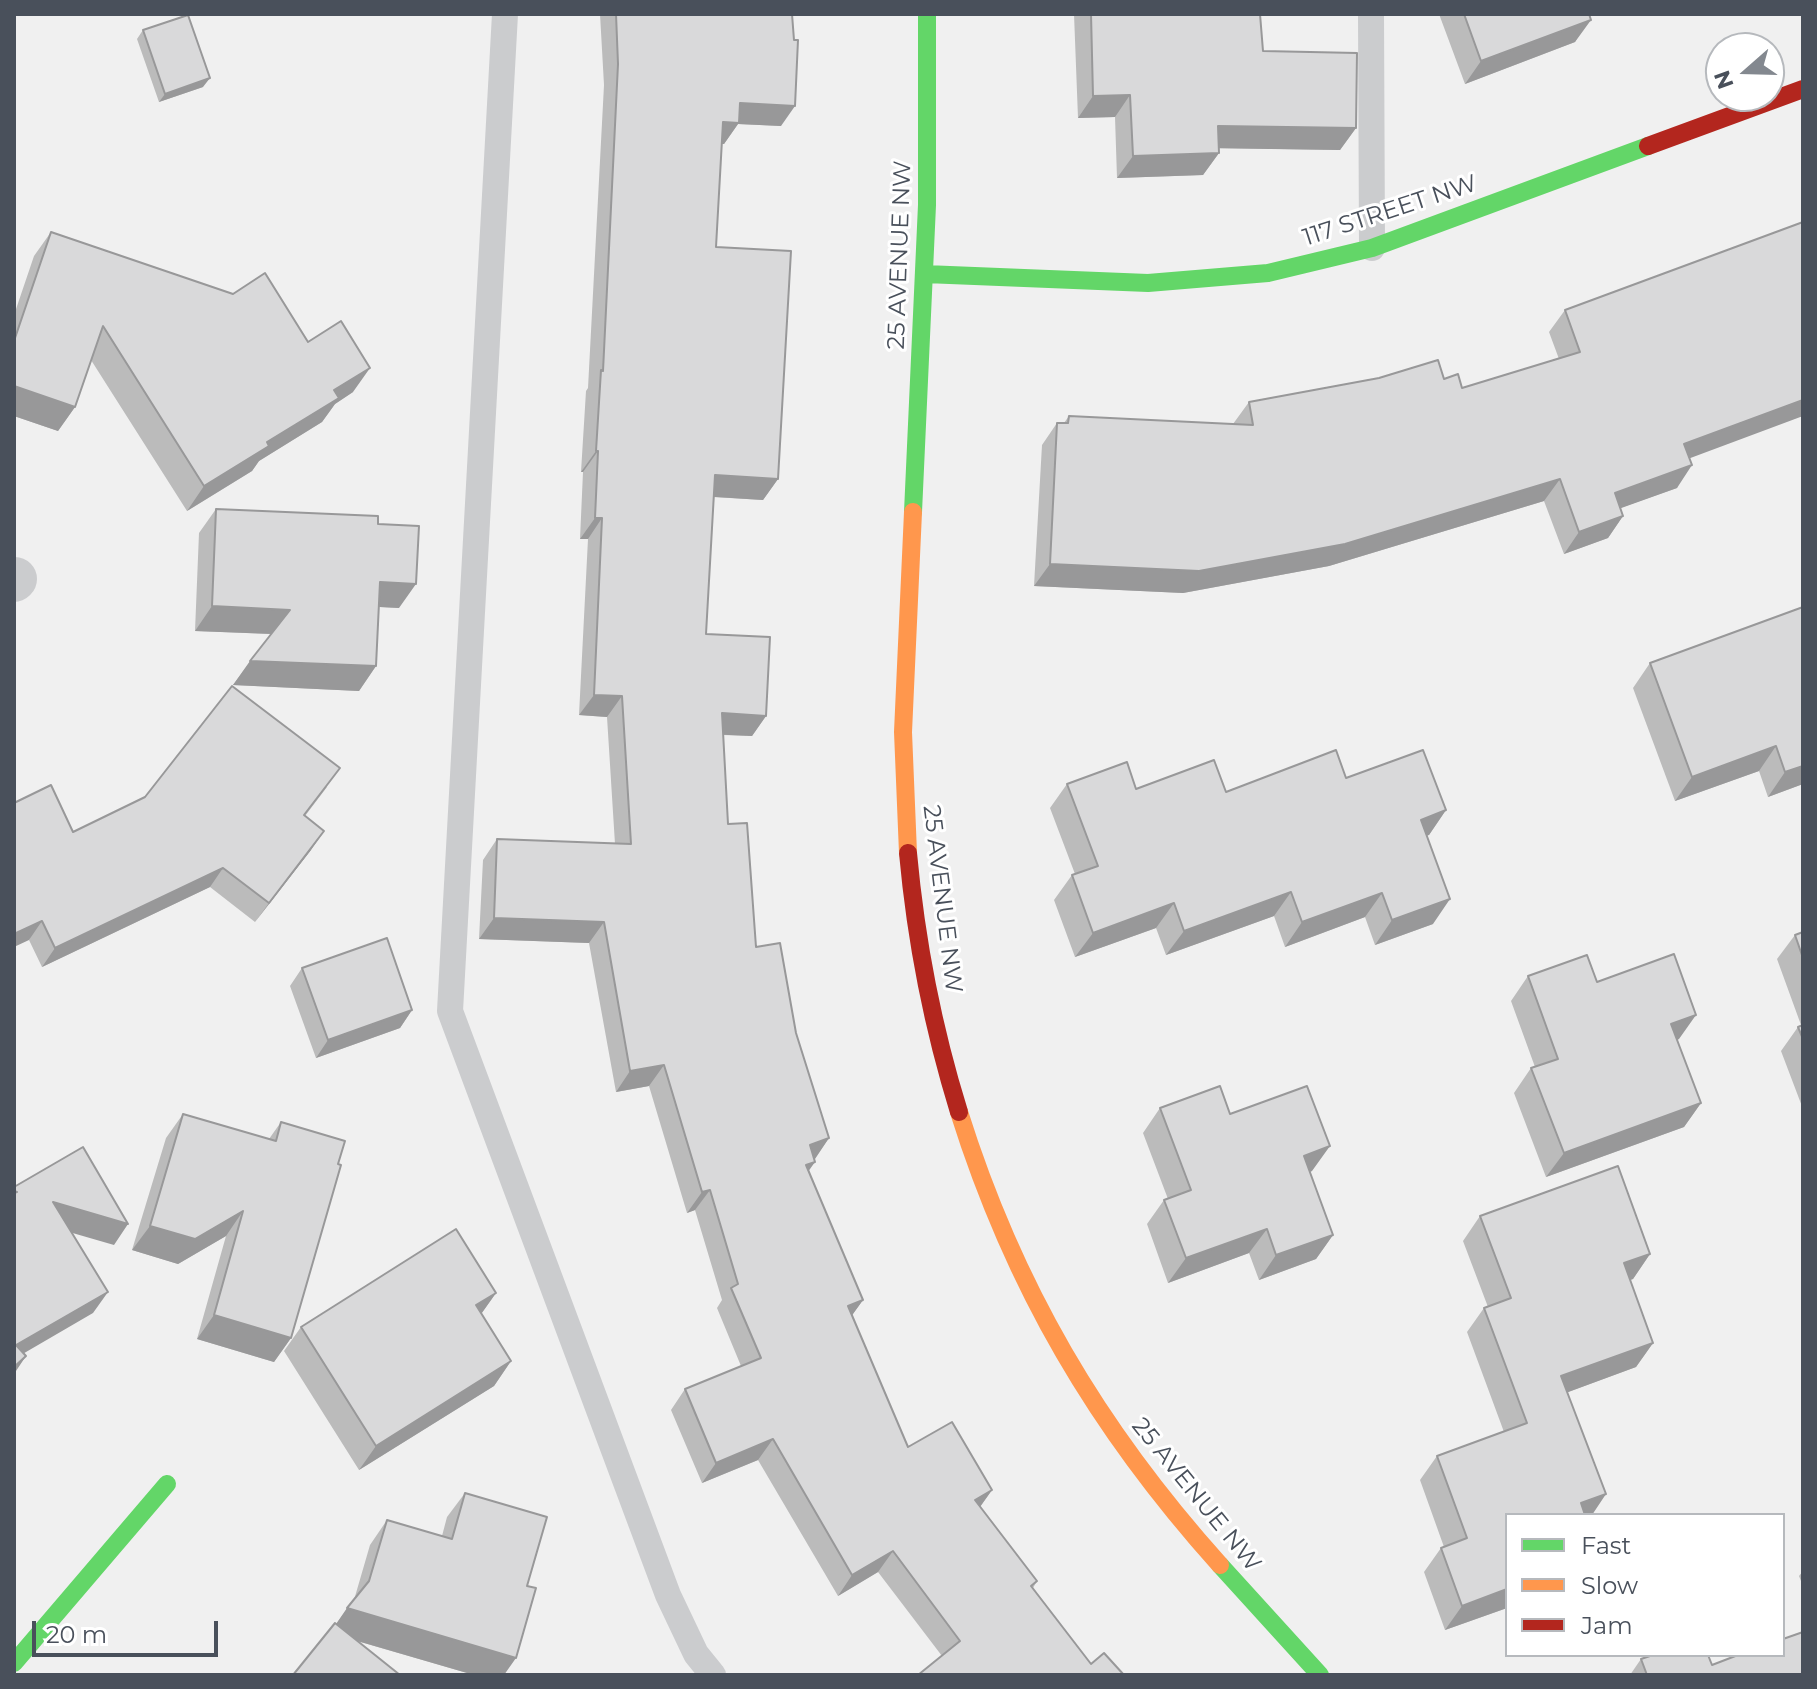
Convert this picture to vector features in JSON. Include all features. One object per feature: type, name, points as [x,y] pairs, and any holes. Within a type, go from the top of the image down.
[{"type":"street","name":"25 AVENUE NW","points":[[927,14],[925,274],[906,641],[904,799],[915,916],[938,1045],[971,1155],[1012,1255],[1063,1355],[1137,1467],[1197,1541],[1320,1675]]},
{"type":"street","name":"117 STREET NW","points":[[925,274],[1148,283],[1268,273],[1372,248],[1803,89]]},
{"type":"street","points":[[14,1663],[167,1484]]},
{"type":"lane","points":[[505,14],[450,1011],[668,1595],[696,1654],[713,1675]]},
{"type":"lane","points":[[1371,14],[1372,248]]},
{"type":"building","points":[[616,14],[792,14],[794,40],[798,40],[795,106],[740,103],[739,123],[723,122],[716,247],[791,251],[778,479],[715,475],[706,634],[770,637],[766,716],[722,713],[728,824],[747,823],[756,947],[780,943],[796,1033],[829,1138],[810,1145],[815,1162],[806,1165],[863,1300],[848,1306],[908,1447],[952,1422],[992,1490],[975,1500],[1037,1581],[1031,1586],[1091,1664],[1104,1653],[1124,1675],[918,1675],[960,1641],[893,1551],[852,1575],[773,1439],[716,1463],[685,1389],[761,1358],[731,1288],[738,1284],[710,1190],[702,1192],[664,1065],[630,1071],[604,922],[494,918],[497,839],[631,844],[622,696],[594,695],[602,518],[595,518],[596,451],[603,371],[618,64]]},
{"type":"building","points":[[1091,14],[1260,14],[1263,51],[1357,53],[1356,128],[1218,126],[1219,153],[1133,156],[1130,95],[1093,96]]},
{"type":"building","points":[[1464,14],[1589,14],[1591,20],[1481,61]]},
{"type":"building","points":[[188,15],[210,78],[165,94],[143,30]]},
{"type":"building","points":[[1803,222],[1803,400],[1684,444],[1692,465],[1615,493],[1623,516],[1579,532],[1560,479],[1345,544],[1199,571],[1050,564],[1057,423],[1068,423],[1069,416],[1253,425],[1249,402],[1379,378],[1438,360],[1444,379],[1458,374],[1462,388],[1580,352],[1565,310]]},
{"type":"building","points":[[51,232],[233,294],[265,273],[308,342],[341,321],[370,368],[334,390],[339,398],[267,442],[269,446],[204,486],[103,326],[75,407],[14,386],[14,341]]},
{"type":"building","points":[[216,509],[378,516],[378,524],[419,526],[416,584],[380,582],[376,666],[250,661],[290,610],[212,606]]},
{"type":"building","points":[[1803,607],[1803,766],[1785,772],[1776,746],[1692,777],[1650,663]]},
{"type":"building","points":[[232,686],[340,768],[304,815],[324,831],[269,903],[223,868],[55,948],[42,921],[14,934],[14,803],[51,785],[73,832],[145,797]]},
{"type":"building","points":[[1336,750],[1346,778],[1423,750],[1446,810],[1421,820],[1450,899],[1392,920],[1382,893],[1302,922],[1291,892],[1184,931],[1174,903],[1093,933],[1072,875],[1098,866],[1067,784],[1127,762],[1136,789],[1214,760],[1226,792]]},
{"type":"building","points":[[1803,932],[1803,958],[1795,935]]},
{"type":"building","points":[[387,938],[412,1010],[328,1040],[302,968]]},
{"type":"building","points":[[1674,954],[1696,1015],[1671,1024],[1701,1103],[1564,1153],[1531,1068],[1558,1059],[1528,976],[1587,955],[1597,982]]},
{"type":"building","points":[[1220,1086],[1230,1114],[1307,1086],[1330,1146],[1304,1156],[1333,1235],[1276,1255],[1267,1229],[1186,1258],[1164,1200],[1191,1190],[1160,1108]]},
{"type":"building","points":[[183,1114],[276,1141],[281,1122],[345,1141],[338,1164],[341,1165],[291,1338],[214,1315],[243,1211],[195,1239],[150,1226]]},
{"type":"building","points":[[83,1147],[128,1224],[53,1202],[108,1292],[16,1345],[26,1356],[14,1367],[14,1193],[17,1192],[14,1187]]},
{"type":"building","points":[[1618,1166],[1650,1254],[1624,1263],[1653,1343],[1561,1376],[1606,1494],[1581,1503],[1584,1513],[1505,1513],[1505,1590],[1462,1606],[1441,1548],[1467,1538],[1437,1456],[1527,1423],[1484,1308],[1511,1298],[1480,1216]]},
{"type":"building","points":[[456,1229],[496,1293],[476,1305],[511,1361],[376,1446],[301,1327]]},
{"type":"building","points":[[465,1493],[547,1517],[527,1586],[536,1588],[516,1658],[347,1608],[369,1581],[387,1520],[452,1539]]},
{"type":"building","points":[[335,1623],[400,1675],[293,1675]]},
{"type":"building","points":[[1803,1632],[1803,1675],[1647,1675],[1641,1659],[1709,1657],[1712,1665],[1733,1657],[1785,1657],[1785,1638]]},
{"type":"traffic: fast","points":[[913,512],[927,205],[927,14]]},
{"type":"traffic: fast","points":[[925,274],[1148,283],[1268,273],[1372,248],[1648,146]]},
{"type":"traffic: fast","points":[[14,1663],[167,1484]]},
{"type":"traffic: fast","points":[[1220,1565],[1320,1675]]},
{"type":"traffic: slow","points":[[908,853],[903,732],[913,512]]},
{"type":"traffic: slow","points":[[959,1112],[1006,1237],[1064,1353],[1135,1461],[1220,1565]]},
{"type":"traffic: jam","points":[[1648,146],[1803,89]]},
{"type":"traffic: jam","points":[[908,853],[927,984],[959,1112]]}]
